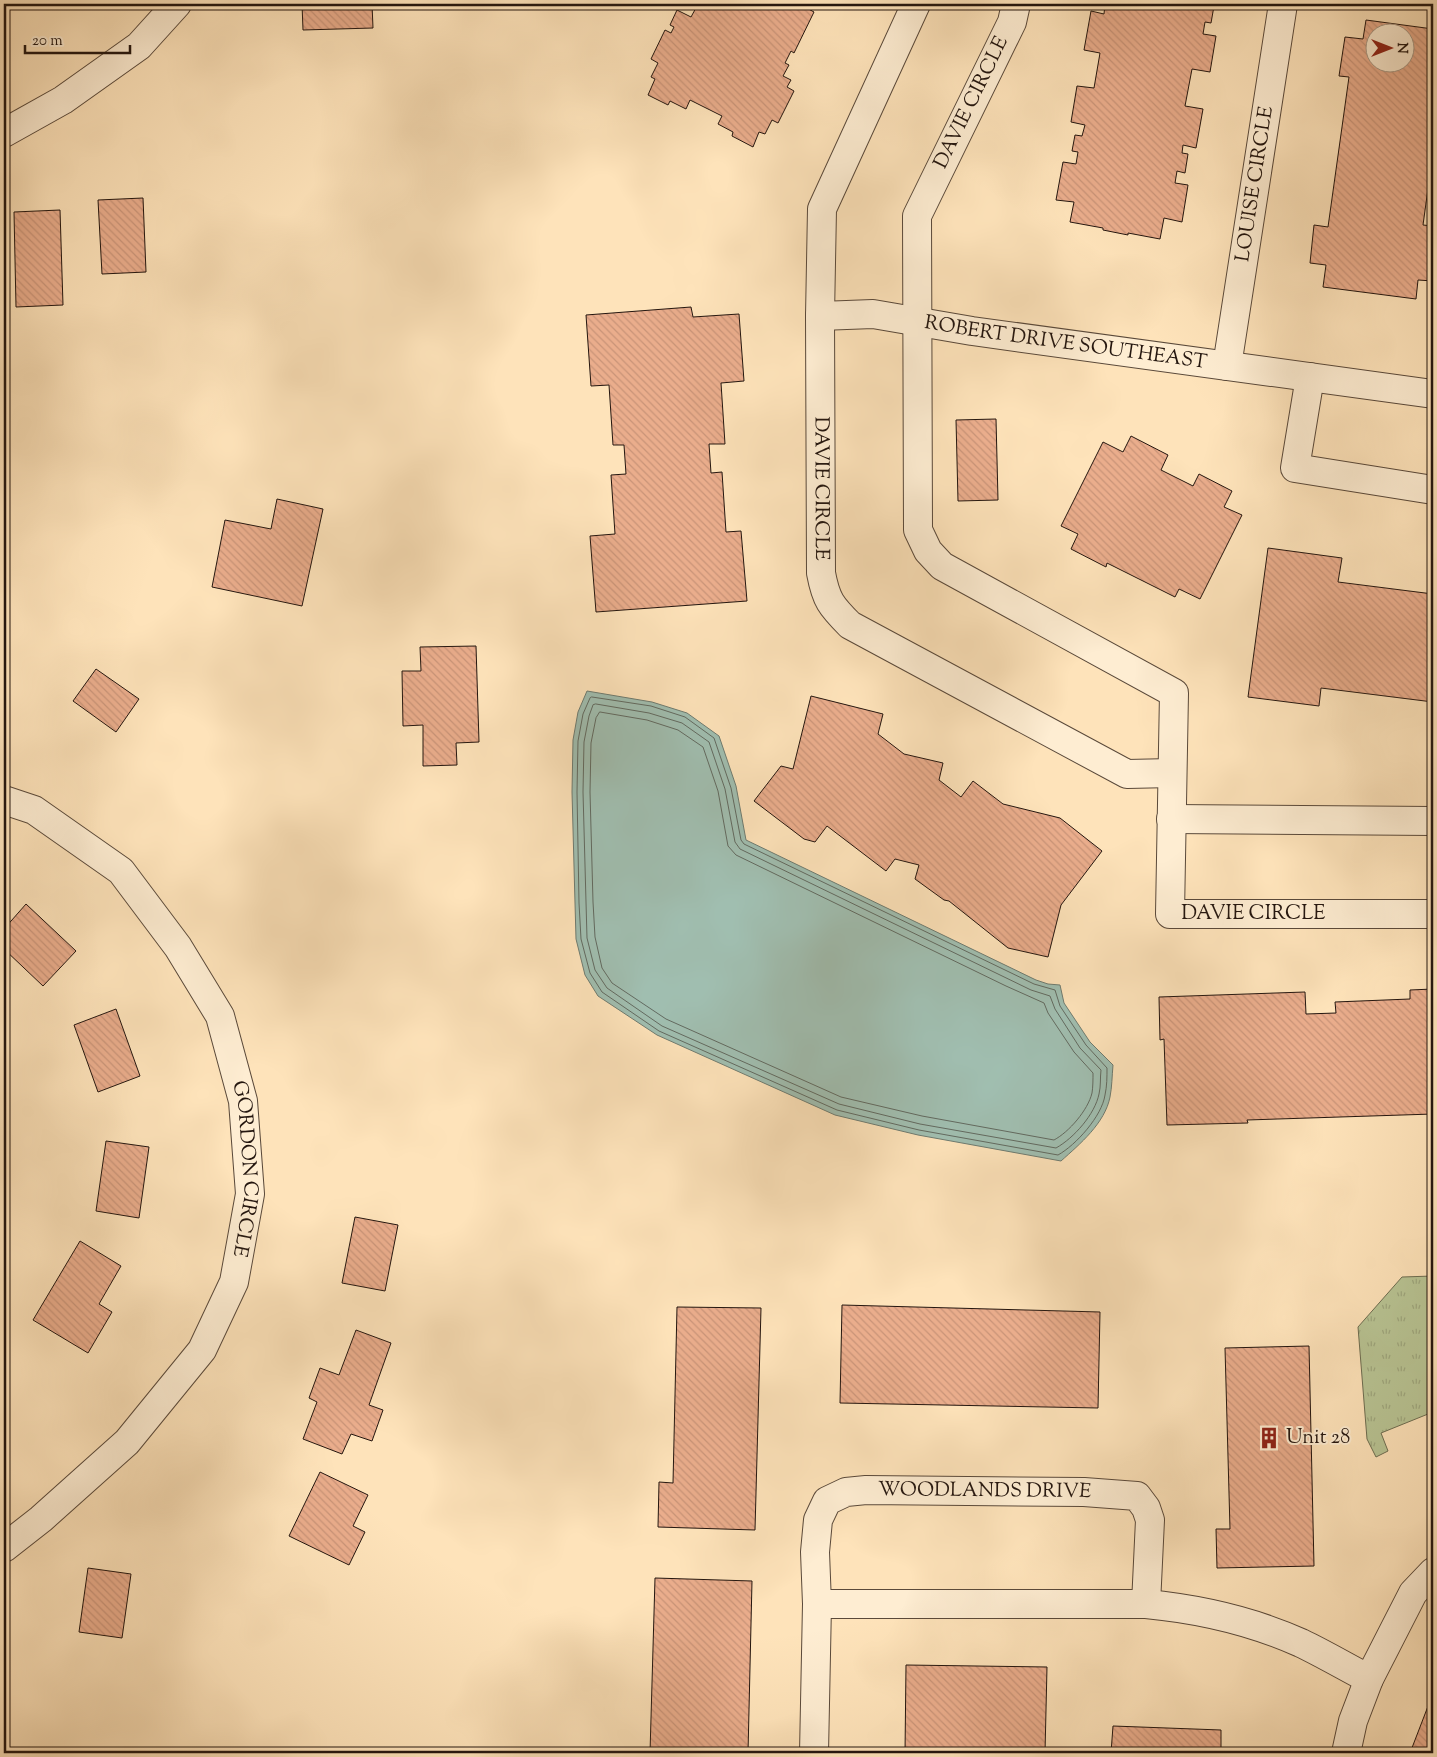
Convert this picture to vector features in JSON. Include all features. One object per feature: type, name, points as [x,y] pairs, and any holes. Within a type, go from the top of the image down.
[{"type":"street","points":[[4,133],[63,100],[139,46],[176,4]]},
{"type":"street","name":"DAVIE CIRCLE","points":[[916,4],[822,209],[820,316],[821,573],[825,594],[834,609],[850,625],[1127,774],[1172,773]]},
{"type":"street","name":"DAVIE CIRCLE","points":[[1016,4],[1012,22],[916,216],[918,530],[928,551],[942,566],[1174,693],[1170,914],[1433,914]]},
{"type":"street","name":"LOUISE CIRCLE","points":[[1227,366],[1283,4]]},
{"type":"street","name":"ROBERT DRIVE SOUTHEAST","points":[[820,316],[874,314],[972,331],[1433,394]]},
{"type":"street","points":[[1310,377],[1295,468],[1433,490]]},
{"type":"street","name":"GORDON CIRCLE","points":[[4,800],[34,810],[121,871],[178,947],[220,1016],[243,1101],[250,1194],[234,1282],[202,1350],[127,1442],[4,1548]]},
{"type":"street","points":[[1171,819],[1433,821]]},
{"type":"street","name":"WOODLANDS DRIVE","points":[[814,1753],[817,1604],[815,1552],[818,1520],[827,1501],[846,1492],[866,1490],[1084,1492],[1137,1496],[1146,1508],[1150,1520],[1146,1604]]},
{"type":"street","points":[[1346,1753],[1353,1721],[1368,1679],[1413,1593],[1433,1572]]},
{"type":"street","points":[[817,1604],[1146,1604],[1204,1612],[1247,1623],[1300,1643],[1368,1679]]},
{"type":"green space","points":[[1433,1276],[1433,1412],[1381,1433],[1388,1451],[1376,1457],[1367,1439],[1358,1327],[1402,1277]]},
{"type":"water","points":[[587,691],[652,702],[687,713],[719,736],[736,786],[746,840],[1036,980],[1060,985],[1064,1003],[1090,1042],[1113,1065],[1111,1093],[1107,1107],[1091,1132],[1061,1161],[918,1135],[835,1115],[657,1035],[598,996],[585,975],[576,939],[572,792],[573,740],[578,712]]},
{"type":"building","points":[[302,4],[372,4],[373,28],[303,30]]},
{"type":"building","points":[[693,4],[804,4],[803,6],[814,12],[794,53],[791,51],[785,63],[789,65],[783,76],[791,80],[787,87],[794,91],[778,123],[772,120],[765,134],[759,132],[753,147],[732,136],[733,132],[718,124],[722,116],[690,100],[686,109],[670,101],[668,105],[648,95],[655,79],[651,77],[658,63],[651,59],[665,30],[671,33],[674,27],[670,25],[677,10],[691,17],[697,6]]},
{"type":"building","points":[[1105,4],[1209,4],[1214,6],[1211,23],[1205,22],[1203,34],[1216,36],[1210,72],[1192,69],[1185,106],[1203,109],[1196,148],[1183,145],[1182,153],[1188,154],[1185,173],[1177,171],[1175,183],[1188,185],[1182,222],[1164,218],[1160,239],[1128,233],[1128,235],[1070,222],[1074,202],[1056,200],[1063,162],[1076,164],[1078,152],[1072,151],[1075,135],[1082,136],[1085,125],[1071,122],[1077,86],[1094,88],[1100,53],[1084,50],[1091,11],[1104,14]]},
{"type":"building","points":[[1414,26],[1433,29],[1433,152],[1423,225],[1433,226],[1433,281],[1418,280],[1416,299],[1323,287],[1326,265],[1310,263],[1314,225],[1328,227],[1349,77],[1339,76],[1345,37],[1363,39],[1364,33],[1364,72],[1414,72]]},
{"type":"building","points":[[143,198],[146,272],[102,274],[98,200]]},
{"type":"building","points":[[60,210],[63,305],[16,307],[14,212]]},
{"type":"building","points":[[691,307],[693,317],[739,314],[744,381],[721,383],[725,444],[709,444],[711,473],[722,472],[726,532],[741,531],[747,601],[596,612],[590,536],[615,534],[611,475],[626,474],[624,445],[613,445],[609,385],[591,386],[586,315]]},
{"type":"building","points":[[996,419],[998,500],[958,501],[956,420]]},
{"type":"building","points":[[1131,436],[1168,455],[1161,470],[1193,486],[1199,474],[1232,491],[1224,507],[1242,515],[1200,599],[1179,589],[1175,597],[1107,563],[1106,567],[1071,549],[1078,534],[1061,526],[1103,442],[1123,452]]},
{"type":"building","points":[[277,499],[323,509],[302,606],[212,587],[225,520],[271,529]]},
{"type":"building","points":[[1268,548],[1342,558],[1338,582],[1433,594],[1433,702],[1321,688],[1319,706],[1248,697]]},
{"type":"building","points":[[476,646],[479,742],[456,743],[457,765],[423,766],[423,725],[403,726],[402,671],[421,671],[420,647]]},
{"type":"building","points":[[96,669],[139,699],[116,732],[73,701]]},
{"type":"building","points":[[811,696],[883,714],[878,734],[904,754],[943,763],[939,780],[961,797],[973,781],[1003,804],[1060,818],[1102,851],[1061,905],[1048,957],[1008,948],[949,901],[944,900],[915,879],[919,865],[895,859],[886,871],[827,826],[815,842],[804,839],[754,801],[781,766],[793,769]]},
{"type":"building","points":[[26,904],[76,951],[43,986],[4,949],[4,929]]},
{"type":"building","points":[[1433,989],[1433,1114],[1247,1120],[1248,1123],[1167,1125],[1164,1039],[1160,1040],[1159,997],[1305,992],[1306,1014],[1336,1013],[1335,1002],[1410,999],[1410,990]]},
{"type":"building","points":[[116,1009],[140,1076],[98,1092],[74,1025]]},
{"type":"building","points":[[106,1141],[149,1147],[139,1218],[96,1211]]},
{"type":"building","points":[[355,1217],[398,1225],[385,1291],[342,1283]]},
{"type":"building","points":[[80,1241],[121,1266],[99,1304],[112,1312],[88,1353],[33,1320]]},
{"type":"building","points":[[842,1305],[1100,1312],[1098,1408],[840,1403]]},
{"type":"building","points":[[677,1307],[761,1308],[755,1530],[658,1527],[659,1482],[673,1483]]},
{"type":"building","points":[[356,1330],[391,1343],[369,1405],[383,1410],[372,1441],[351,1434],[342,1454],[303,1439],[317,1402],[309,1398],[320,1368],[339,1375]]},
{"type":"building","name":"Unit 28","points":[[1309,1346],[1314,1566],[1217,1568],[1216,1529],[1230,1529],[1225,1348]]},
{"type":"building","points":[[320,1472],[368,1495],[353,1526],[365,1532],[349,1565],[289,1536]]},
{"type":"building","points":[[88,1568],[131,1574],[122,1638],[79,1632]]},
{"type":"building","points":[[655,1578],[752,1581],[748,1753],[650,1753]]},
{"type":"building","points":[[906,1665],[1047,1667],[1045,1753],[905,1753]]},
{"type":"building","points":[[1430,1701],[1433,1703],[1433,1753],[1410,1753]]},
{"type":"building","points":[[1113,1726],[1221,1730],[1221,1753],[1111,1753]]},
{"type":"place","name":"Unit 28","points":[[1269,1438]]}]
